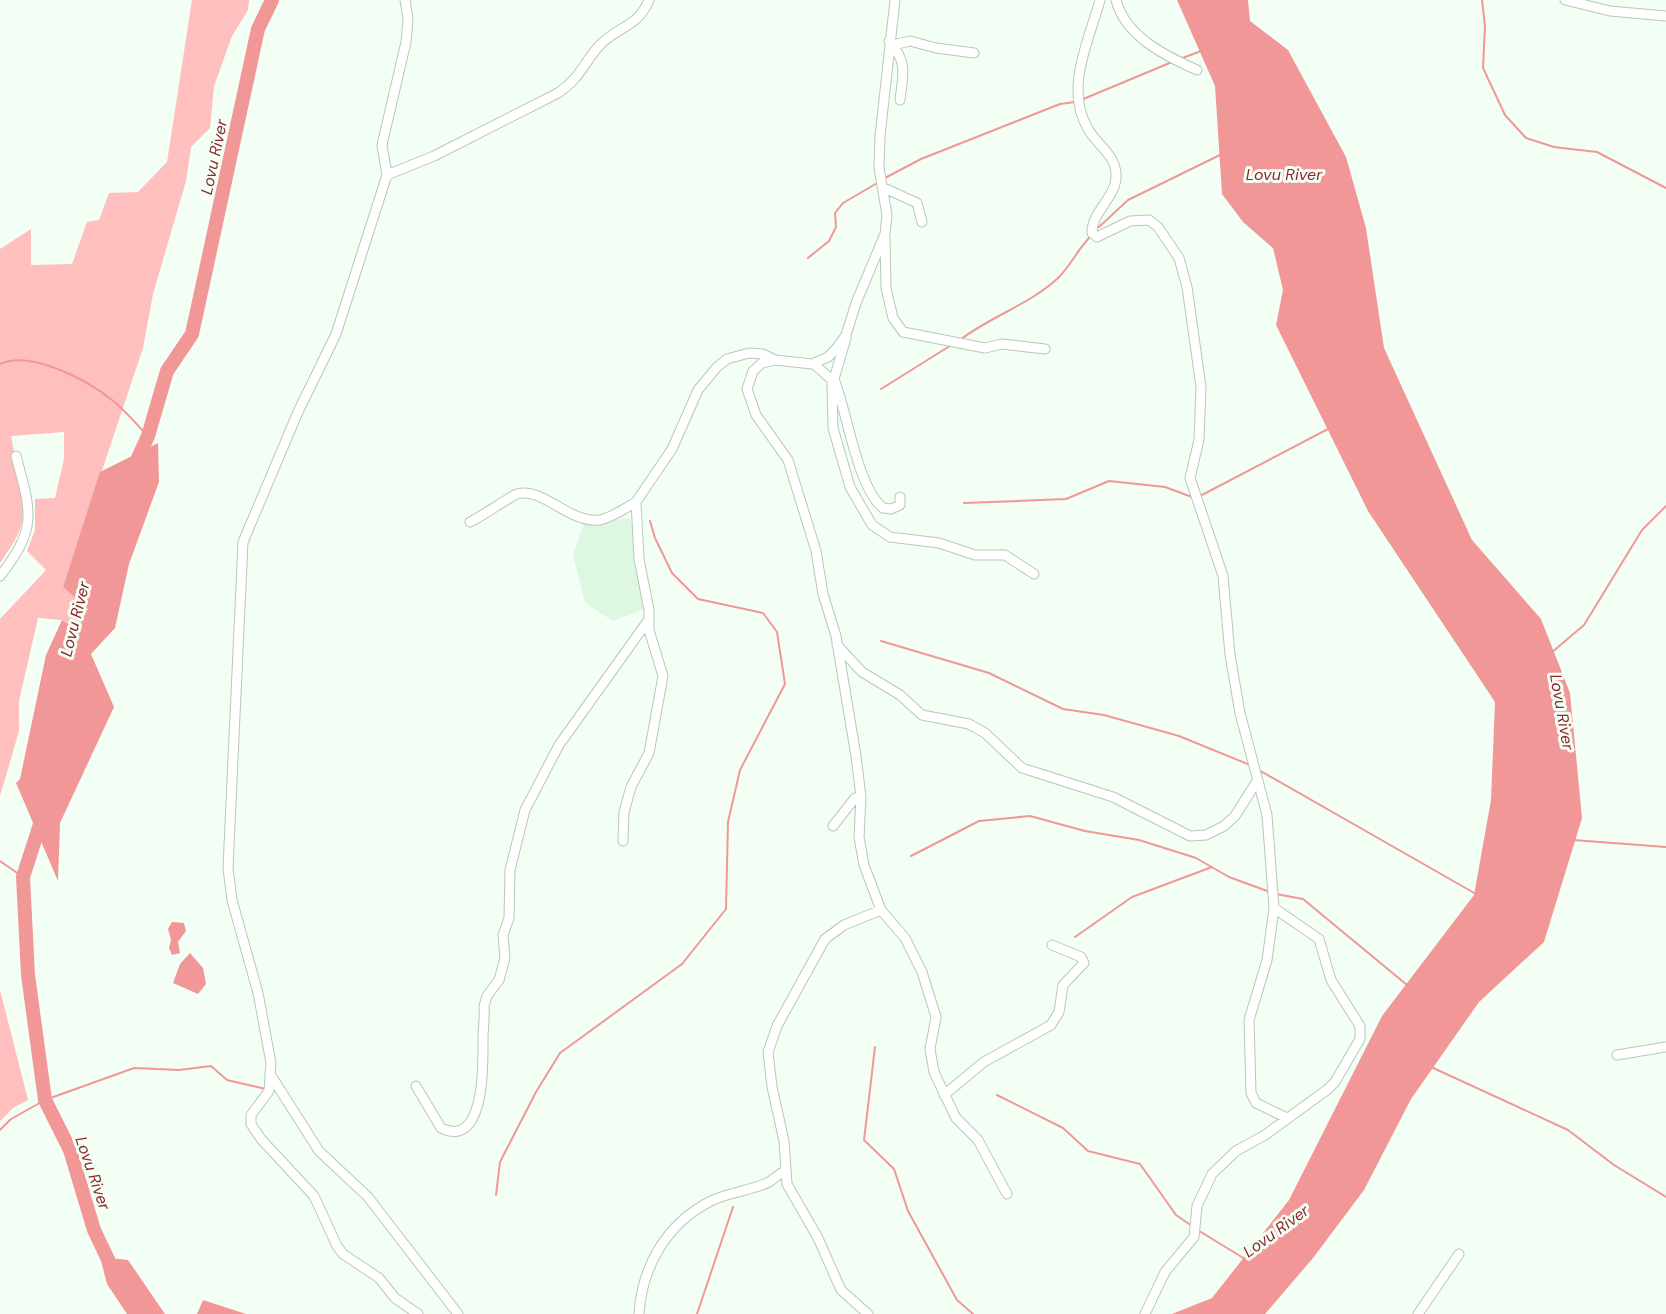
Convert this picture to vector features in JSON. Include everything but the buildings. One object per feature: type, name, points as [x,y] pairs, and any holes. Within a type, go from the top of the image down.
[{"type":"street","points":[[405,0],[408,19],[406,42],[382,145],[387,175],[336,334],[246,530],[240,558],[228,868],[232,900],[258,993],[271,1063],[269,1091],[251,1115],[255,1131],[314,1196],[343,1254],[372,1273],[395,1298],[418,1314]]},
{"type":"street","points":[[387,175],[442,152],[558,93],[576,80],[600,45],[637,21],[649,0]]},
{"type":"street","points":[[895,0],[880,136],[882,187],[886,215],[884,237],[886,288],[893,318],[903,332],[985,348],[1002,344],[1045,349]]},
{"type":"street","points":[[1100,0],[1080,70],[1077,91],[1088,129],[1108,153],[1116,178],[1091,231],[1097,237],[1130,221],[1149,220],[1169,243],[1184,272],[1201,387],[1201,421],[1190,468],[1191,486],[1206,519],[1223,576],[1230,655],[1240,713],[1267,815],[1274,909],[1267,960],[1249,1020],[1251,1093],[1256,1103],[1287,1118]]},
{"type":"street","points":[[1116,0],[1119,10],[1135,33],[1197,70]]},
{"type":"street","points":[[1565,0],[1610,11],[1666,16]]},
{"type":"street","points":[[891,43],[910,41],[936,48],[974,53]]},
{"type":"street","points":[[891,43],[901,56],[904,65],[900,100]]},
{"type":"street","points":[[882,187],[917,203],[922,222]]},
{"type":"street","points":[[884,237],[855,303],[833,379],[833,428],[845,475],[864,514],[877,531],[899,539],[939,543],[965,553],[1005,555],[1034,574]]},
{"type":"street","points":[[846,334],[828,357],[814,364],[775,360],[762,363],[753,371],[747,384],[749,401],[756,416],[783,450],[791,467],[800,505],[816,551],[823,594],[837,645],[861,797],[860,849],[881,910],[905,938],[922,972],[936,1017],[930,1049],[932,1062],[944,1095],[956,1118],[974,1134],[1006,1194]]},
{"type":"street","points":[[470,522],[519,494],[535,494],[576,517],[593,520],[608,517],[636,502],[672,449],[698,390],[717,367],[727,359],[749,352],[764,354],[775,360]]},
{"type":"street","points":[[814,364],[833,379],[851,439],[874,499],[883,508],[891,509],[900,505],[900,497]]},
{"type":"street","points":[[0,576],[21,546],[29,525],[28,502],[16,456]]},
{"type":"street","points":[[623,841],[624,812],[631,787],[649,753],[652,724],[662,686],[662,668],[647,622],[649,610],[639,559],[636,502]]},
{"type":"street","points":[[416,1086],[441,1128],[456,1131],[469,1124],[473,1118],[483,1079],[484,1006],[487,996],[499,980],[505,958],[503,935],[509,918],[508,878],[521,818],[560,745],[647,622]]},
{"type":"street","points":[[837,645],[862,672],[900,695],[918,713],[969,724],[985,733],[1022,768],[1113,797],[1190,836],[1206,835],[1224,826],[1235,816],[1257,781]]},
{"type":"street","points":[[833,826],[855,798],[861,797]]},
{"type":"street","points":[[1145,1314],[1166,1272],[1194,1237],[1197,1206],[1212,1174],[1236,1151],[1265,1136],[1335,1082],[1358,1044],[1361,1031],[1331,980],[1319,939],[1274,909]]},
{"type":"street","points":[[868,1314],[848,1298],[832,1275],[818,1238],[790,1192],[784,1172],[784,1141],[772,1087],[768,1052],[775,1033],[825,939],[844,926],[881,910]]},
{"type":"street","points":[[944,1095],[984,1062],[1045,1029],[1056,1020],[1064,985],[1084,963],[1081,957],[1052,945]]},
{"type":"street","points":[[1617,1055],[1666,1047]]},
{"type":"street","points":[[270,1074],[319,1151],[368,1197],[458,1314]]},
{"type":"street","points":[[639,1314],[640,1295],[652,1261],[662,1242],[670,1233],[710,1202],[768,1183],[784,1172]]},
{"type":"street","points":[[1418,1314],[1459,1254]]},
{"type":"shaded area","points":[[192,0],[249,0],[248,10],[232,36],[214,86],[210,128],[191,147],[186,181],[153,294],[143,348],[63,587],[88,608],[76,630],[62,620],[38,618],[19,701],[19,731],[0,796],[0,619],[46,570],[27,551],[35,530],[35,499],[55,498],[64,459],[64,432],[11,436],[22,493],[23,516],[17,536],[0,563],[0,249],[31,229],[31,265],[72,264],[87,222],[99,220],[109,193],[138,192],[167,162]]},
{"type":"shaded area","points":[[630,518],[644,609],[613,621],[585,603],[573,555],[584,523]]},
{"type":"shaded area","points":[[0,990],[28,1100],[13,1108],[0,1121]]},
{"type":"water","name":"Lovu River","points":[[1177,0],[1248,0],[1250,21],[1288,50],[1346,157],[1366,228],[1384,348],[1472,540],[1541,619],[1570,693],[1582,818],[1544,942],[1479,1002],[1411,1099],[1364,1190],[1313,1258],[1265,1314],[1172,1314],[1212,1298],[1289,1200],[1382,1016],[1474,895],[1491,800],[1495,702],[1368,511],[1276,325],[1283,290],[1273,248],[1243,222],[1222,194],[1215,86]]},
{"type":"water","points":[[158,443],[159,482],[129,564],[115,628],[91,654],[114,707],[60,823],[58,881],[16,783],[20,779],[46,655],[62,620],[76,630],[88,609],[63,587],[100,472]]},
{"type":"water","points":[[172,922],[184,923],[186,931],[178,942],[180,953],[172,955],[169,948],[171,940],[168,929]]},
{"type":"water","points":[[190,953],[203,968],[206,984],[198,994],[173,983],[180,964]]},
{"type":"water","points":[[100,1257],[128,1260],[165,1314],[127,1314],[107,1284]]},
{"type":"water","points":[[203,1300],[246,1314],[197,1314]]},
{"type":"waterway","name":"Lovu River","points":[[134,467],[148,436],[167,371],[192,334],[258,29],[272,0]]},
{"type":"waterway","points":[[1482,0],[1485,26],[1483,68],[1505,115],[1526,138],[1554,147],[1597,152],[1666,188]]},
{"type":"waterway","points":[[1180,59],[1201,51]]},
{"type":"waterway","points":[[1081,100],[1172,62]]},
{"type":"waterway","points":[[883,179],[921,159],[1060,104],[1075,102]]},
{"type":"waterway","points":[[1099,227],[1128,200],[1222,154]]},
{"type":"waterway","points":[[808,258],[829,241],[836,227],[835,213],[843,203],[879,182]]},
{"type":"waterway","points":[[960,340],[1048,286],[1059,277],[1090,237]]},
{"type":"waterway","points":[[881,389],[953,344]]},
{"type":"waterway","points":[[0,364],[27,361],[58,369],[74,376],[112,400],[148,436]]},
{"type":"waterway","points":[[1200,496],[1328,429]]},
{"type":"waterway","points":[[964,503],[1066,499],[1109,481],[1165,487],[1192,497]]},
{"type":"waterway","points":[[1551,653],[1584,625],[1642,530],[1666,506]]},
{"type":"waterway","points":[[496,1195],[500,1162],[536,1092],[560,1053],[682,964],[726,909],[728,822],[740,770],[785,684],[777,632],[763,613],[698,599],[672,573],[655,538],[650,521]]},
{"type":"waterway","points":[[881,641],[989,673],[1063,709],[1104,715],[1179,736],[1250,765]]},
{"type":"waterway","points":[[1257,769],[1476,894]]},
{"type":"waterway","points":[[911,856],[979,821],[1030,816],[1085,831],[1139,840],[1196,858],[1229,877],[1270,892]]},
{"type":"waterway","name":"Lovu River","points":[[42,818],[23,877],[28,975],[45,1100],[70,1150],[94,1230],[114,1272]]},
{"type":"waterway","points":[[1573,840],[1666,847]]},
{"type":"waterway","points":[[0,861],[23,877]]},
{"type":"waterway","points":[[1075,937],[1132,897],[1212,867]]},
{"type":"waterway","points":[[1276,894],[1303,899],[1407,985]]},
{"type":"waterway","points":[[875,1047],[864,1140],[894,1169],[908,1211],[957,1300],[973,1314]]},
{"type":"waterway","points":[[0,1130],[11,1119],[45,1100],[134,1068],[179,1070],[211,1066],[227,1080],[266,1089]]},
{"type":"waterway","points":[[1431,1067],[1568,1130],[1614,1165],[1666,1197]]},
{"type":"waterway","points":[[997,1095],[1063,1128],[1088,1151],[1140,1164],[1176,1215],[1192,1226]]},
{"type":"waterway","points":[[697,1314],[733,1207]]},
{"type":"waterway","points":[[1196,1229],[1245,1259]]}]
